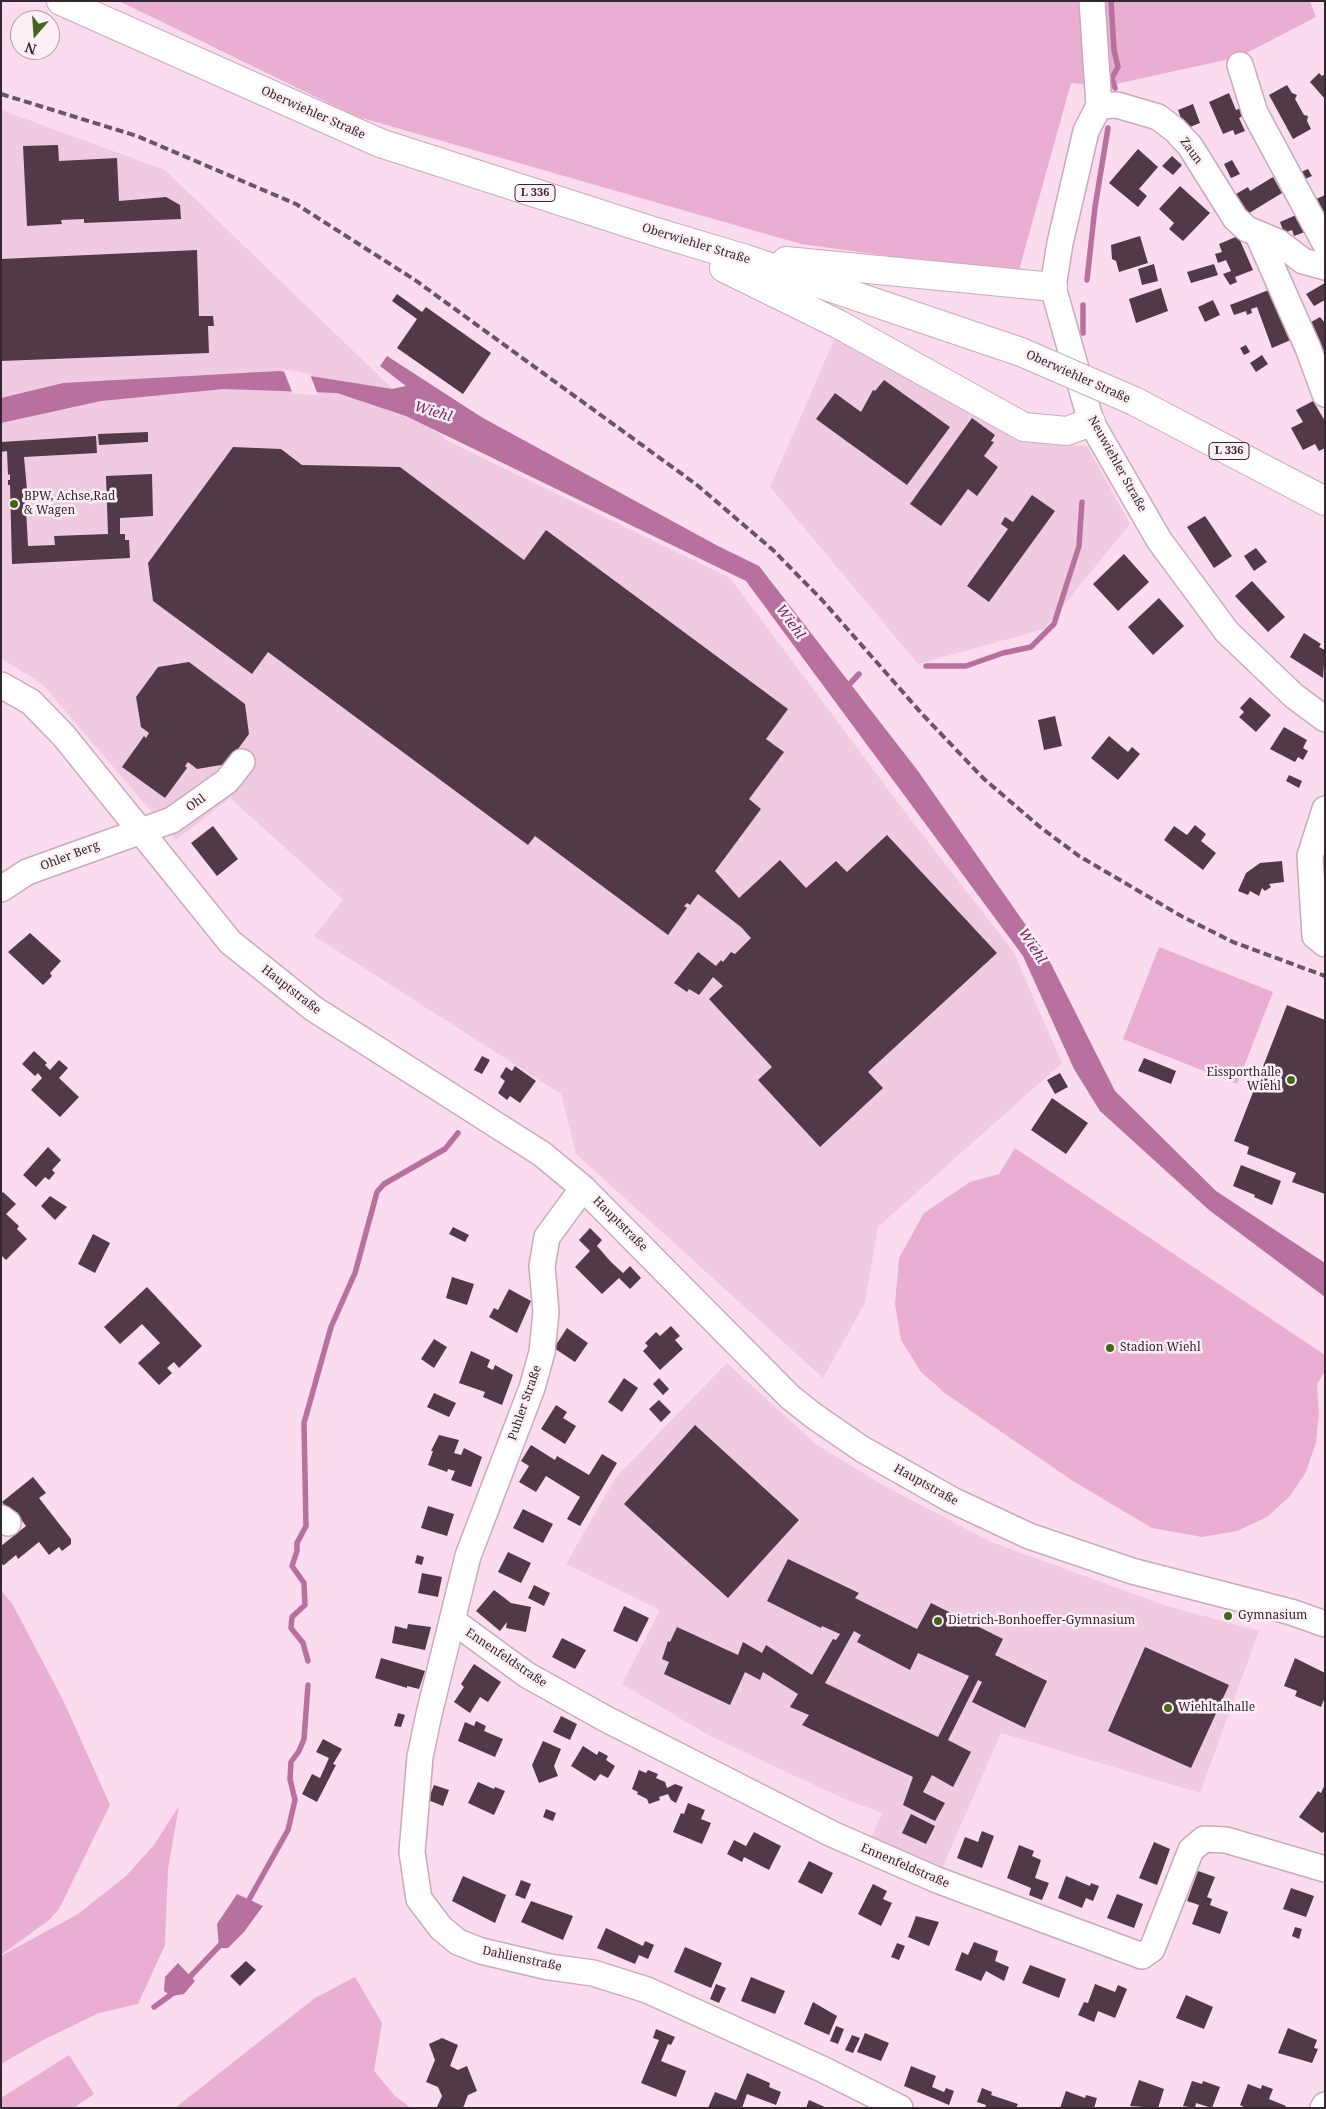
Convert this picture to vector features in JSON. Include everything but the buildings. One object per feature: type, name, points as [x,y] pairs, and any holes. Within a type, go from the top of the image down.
[{"type":"main road","name":"Oberwiehler Straße","points":[[61,1],[380,143],[746,259],[1021,352],[1134,401],[1325,501]]},
{"type":"main road","name":"L 336","points":[[603,215],[757,282],[840,325],[1024,427],[1067,431],[1091,422]]},
{"type":"main road","name":"L 336","points":[[746,259],[805,262],[917,275],[1053,287]]},
{"type":"street","name":"Neuwiehler Straße","points":[[1092,1],[1098,106],[1086,131],[1060,243],[1053,287],[1091,422],[1159,540],[1227,632],[1294,696],[1325,719]]},
{"type":"street","points":[[1240,66],[1256,114],[1325,243]]},
{"type":"street","name":"Zaun","points":[[1098,106],[1117,105],[1140,110],[1158,118],[1175,130],[1190,146],[1235,218],[1258,235],[1278,242],[1304,261],[1325,267]]},
{"type":"street","name":"Zaun","points":[[1258,235],[1308,348],[1325,394]]},
{"type":"street","name":"Hauptstraße","points":[[1,685],[31,702],[64,736],[142,830],[230,942],[314,1009],[542,1154],[583,1188],[790,1397],[814,1416],[862,1449],[952,1500],[1029,1536],[1132,1571],[1291,1612],[1325,1624]]},
{"type":"street","name":"Ohl","points":[[142,830],[172,820],[227,781],[242,762]]},
{"type":"street","points":[[1325,809],[1310,856],[1315,936],[1325,944]]},
{"type":"street","name":"Ohler Berg","points":[[1,889],[28,872],[142,830]]},
{"type":"street","name":"Puhler Straße","points":[[453,1621],[468,1556],[532,1388],[542,1352],[546,1312],[542,1266],[547,1237],[583,1188]]},
{"type":"street","name":"Ennenfeldstraße","points":[[453,1621],[527,1675],[606,1719],[832,1834],[937,1880],[1142,1956],[1152,1949],[1191,1850],[1204,1839],[1226,1840],[1325,1869]]},
{"type":"street","name":"Dahlienstraße","points":[[453,1621],[420,1757],[412,1852],[419,1899],[441,1928],[458,1942],[481,1951],[548,1967],[593,1973],[646,1990],[814,2065],[900,2108]]},
{"type":"shaded area","points":[[119,1],[1310,1],[1316,17],[1239,57],[1107,86],[1071,83],[1018,274],[801,244],[355,116]]},
{"type":"shaded area","points":[[1,110],[165,170],[446,440],[730,578],[908,816],[1013,951],[1062,1063],[878,1227],[865,1303],[823,1378],[576,1154],[561,1094],[314,936],[343,900],[230,798],[176,840],[42,684],[1,658]]},
{"type":"shaded area","points":[[835,338],[1009,434],[1035,443],[1087,446],[1130,524],[1044,629],[918,664],[770,487]]},
{"type":"shaded area","points":[[1159,947],[1273,992],[1237,1084],[1123,1039]]},
{"type":"shaded area","name":"Stadion Wiehl","points":[[1015,1148],[1325,1355],[1325,1371],[1317,1384],[1319,1413],[1316,1443],[1306,1472],[1289,1497],[1267,1517],[1237,1531],[1202,1537],[1152,1528],[1073,1481],[946,1394],[921,1372],[901,1340],[895,1304],[899,1258],[924,1213],[970,1182],[999,1174]]},
{"type":"shaded area","name":"Dietrich-Bonhoeffer-Gymnasium","points":[[727,1363],[817,1445],[881,1484],[991,1542],[1167,1606],[1259,1631],[1200,1793],[1001,1733],[937,1880],[866,1849],[882,1813],[842,1798],[710,1736],[622,1684],[660,1610],[566,1564],[616,1477]]},
{"type":"shaded area","points":[[1,1590],[13,1605],[64,1702],[110,1805],[59,1909],[49,1920],[1,1955]]},
{"type":"shaded area","points":[[179,1806],[168,1869],[165,1945],[138,2004],[99,2013],[43,2040],[1,2064],[1,1956],[78,1914],[125,1877],[154,1845]]},
{"type":"shaded area","points":[[355,1977],[382,2023],[374,2071],[395,2096],[411,2108],[175,2108],[315,1998]]},
{"type":"shaded area","points":[[69,2055],[94,2094],[73,2108],[1,2108],[1,2098]]},
{"type":"water","name":"Wiehl","points":[[387,356],[483,418],[718,546],[759,566],[918,771],[1046,954],[1115,1091],[1216,1191],[1325,1263],[1325,1297],[1209,1210],[1100,1111],[1074,1069],[1023,956],[746,581],[406,416],[337,393],[224,389],[101,401],[1,423],[1,398],[63,383],[279,371],[392,389],[406,386],[380,366]]},
{"type":"water","points":[[237,1894],[263,1906],[244,1932],[228,1948],[219,1948],[217,1924]]},
{"type":"water","points":[[178,1963],[195,1981],[184,1994],[171,1996],[164,1991],[165,1977]]},
{"type":"pier","points":[[283,369],[310,374],[318,395],[293,394]]},
{"type":"waterway","points":[[1111,1],[1114,50],[1118,67],[1112,78],[1115,88]]},
{"type":"waterway","points":[[1087,280],[1095,207],[1108,128]]},
{"type":"waterway","points":[[1083,305],[1083,333]]},
{"type":"waterway","points":[[926,666],[966,666],[1003,653],[1031,647],[1054,624],[1079,546],[1082,502]]},
{"type":"waterway","points":[[845,689],[859,674]]},
{"type":"waterway","points":[[308,1661],[303,1643],[291,1628],[292,1617],[305,1605],[304,1583],[292,1566],[297,1551],[297,1543],[306,1526],[304,1423],[331,1327],[355,1273],[377,1192],[384,1184],[445,1149],[458,1133]]},
{"type":"waterway","points":[[246,1905],[288,1830],[295,1800],[290,1779],[291,1762],[299,1751],[304,1739],[308,1685]]},
{"type":"waterway","points":[[186,1981],[223,1942]]},
{"type":"waterway","points":[[154,2007],[176,1991]]},
{"type":"railway","points":[[1,94],[137,136],[296,204],[415,280],[697,485],[773,550],[822,600],[923,715],[983,778],[1040,827],[1079,856],[1183,917],[1233,942],[1325,976]]},
{"type":"place","name":"BPW, Achse,Rad & Wagen","points":[[14,504]]},
{"type":"place","name":"Eissporthalle Wiehl","points":[[1291,1080]]},
{"type":"place","name":"Stadion Wiehl","points":[[1110,1348]]},
{"type":"place","name":"Gymnasium","points":[[1228,1616]]},
{"type":"place","name":"Dietrich-Bonhoeffer-Gymnasium","points":[[938,1621]]},
{"type":"place","name":"Wiehltalhalle","points":[[1168,1708]]}]
